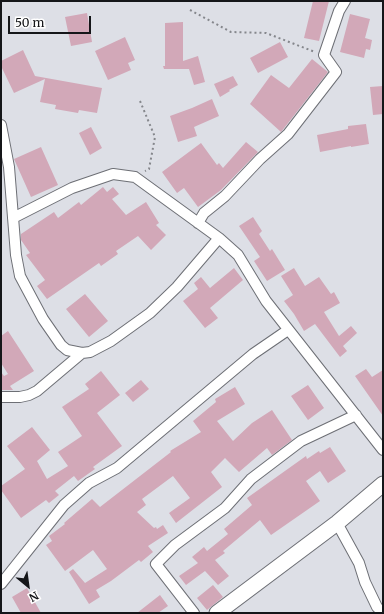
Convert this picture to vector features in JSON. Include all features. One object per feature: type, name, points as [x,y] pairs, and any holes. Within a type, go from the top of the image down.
[{"type":"street","points":[[198,222],[204,213],[225,196],[260,159],[288,134],[336,72],[324,55],[339,11],[345,1]]},
{"type":"street","points":[[1,125],[9,167],[16,255],[20,276],[43,319],[61,345],[67,350],[82,353],[90,352],[111,341],[150,313],[177,287],[219,238]]},
{"type":"street","points":[[13,218],[72,188],[113,174],[135,176],[219,238],[238,256],[266,301],[383,450]]},
{"type":"street","points":[[1,584],[64,505],[89,483],[117,468],[253,354],[288,330]]},
{"type":"street","points":[[1,397],[20,397],[37,391],[82,353]]},
{"type":"street","points":[[194,613],[156,564],[175,545],[225,508],[251,479],[301,441],[356,415]]},
{"type":"street","points":[[217,613],[337,522],[383,484]]},
{"type":"street","points":[[337,522],[359,563],[365,582],[377,606],[383,613]]},
{"type":"path","points":[[190,10],[231,32],[266,33],[324,55]]},
{"type":"path","points":[[135,176],[149,169],[155,137],[140,101]]},
{"type":"building","points":[[313,1],[329,1],[319,41],[304,38]]},
{"type":"building","points":[[87,13],[92,42],[71,46],[65,17]]},
{"type":"building","points":[[350,14],[370,19],[365,38],[372,40],[370,50],[366,49],[364,58],[340,52]]},
{"type":"building","points":[[183,22],[183,61],[198,56],[205,82],[194,85],[189,69],[164,69],[163,66],[165,66],[165,23]]},
{"type":"building","points":[[125,37],[135,60],[128,63],[131,70],[108,80],[95,51]]},
{"type":"building","points":[[280,42],[288,57],[258,73],[250,58]]},
{"type":"building","points":[[23,50],[35,76],[102,88],[97,113],[79,110],[78,113],[55,109],[56,105],[40,102],[45,79],[14,93],[1,66],[1,61]]},
{"type":"building","points":[[312,59],[328,72],[281,132],[250,104],[271,75],[289,88]]},
{"type":"building","points":[[233,76],[238,85],[220,97],[214,84]]},
{"type":"building","points":[[383,86],[383,114],[373,115],[370,87]]},
{"type":"building","points":[[212,99],[219,116],[194,127],[197,136],[178,142],[170,116]]},
{"type":"building","points":[[366,124],[369,144],[320,152],[317,135],[348,129],[348,126]]},
{"type":"building","points":[[91,127],[102,148],[90,155],[79,133]]},
{"type":"building","points":[[246,142],[258,152],[221,190],[198,207],[184,188],[177,193],[162,172],[201,143],[217,165],[219,163],[223,168]]},
{"type":"building","points":[[41,147],[58,185],[31,197],[14,159]]},
{"type":"building","points":[[103,187],[107,192],[113,187],[119,194],[112,199],[126,215],[146,202],[159,223],[156,225],[166,235],[151,250],[138,236],[116,251],[118,254],[101,266],[99,263],[47,299],[37,286],[45,280],[26,255],[30,253],[21,240],[21,234],[54,212],[58,218],[79,202],[81,205]]},
{"type":"building","points":[[253,217],[262,231],[259,234],[270,251],[272,249],[285,270],[267,281],[254,261],[260,257],[239,226]]},
{"type":"building","points":[[234,268],[243,280],[210,308],[218,318],[205,328],[183,301],[198,289],[194,283],[201,277],[210,288]]},
{"type":"building","points":[[294,268],[305,286],[319,277],[331,294],[334,292],[340,303],[324,312],[339,336],[351,326],[357,333],[343,346],[347,351],[340,357],[315,324],[304,331],[284,301],[293,295],[281,276]]},
{"type":"building","points":[[85,294],[108,321],[89,337],[66,309]]},
{"type":"building","points":[[8,331],[34,371],[10,386],[13,390],[1,390],[1,372],[4,376],[8,374],[1,363],[1,336]]},
{"type":"building","points":[[366,369],[372,377],[383,370],[383,416],[355,376]]},
{"type":"building","points":[[101,371],[120,395],[97,413],[122,446],[93,467],[95,469],[78,481],[74,476],[55,491],[59,495],[49,503],[46,500],[21,518],[1,490],[1,486],[25,469],[7,446],[32,427],[50,450],[37,461],[47,479],[68,466],[58,452],[82,436],[62,407],[89,389],[85,384]]},
{"type":"building","points":[[141,380],[149,389],[133,402],[125,393]]},
{"type":"building","points":[[308,385],[324,408],[308,420],[291,396]]},
{"type":"building","points":[[235,387],[245,404],[217,421],[233,441],[252,423],[272,410],[292,440],[272,455],[267,448],[239,472],[225,458],[211,472],[222,487],[176,523],[169,513],[190,498],[173,476],[142,499],[146,505],[137,512],[154,528],[156,527],[157,529],[163,525],[168,533],[148,546],[153,552],[141,562],[139,560],[111,581],[96,590],[100,597],[89,604],[69,572],[73,569],[85,583],[107,569],[93,550],[65,571],[46,545],[52,541],[49,536],[65,524],[64,523],[92,499],[100,507],[171,452],[170,451],[201,432],[193,421],[216,402],[215,399]]},
{"type":"building","points":[[330,447],[346,471],[328,483],[320,471],[306,481],[320,501],[271,535],[260,520],[223,551],[225,553],[215,560],[229,576],[218,585],[205,571],[186,585],[179,576],[198,563],[192,557],[204,547],[207,551],[228,534],[224,529],[252,505],[247,498],[306,456],[307,459],[319,451],[320,453]]},
{"type":"building","points":[[213,585],[223,597],[207,610],[197,598]]},
{"type":"building","points":[[27,588],[41,613],[21,613],[12,597]]},
{"type":"building","points":[[160,595],[168,606],[158,613],[137,613]]}]
